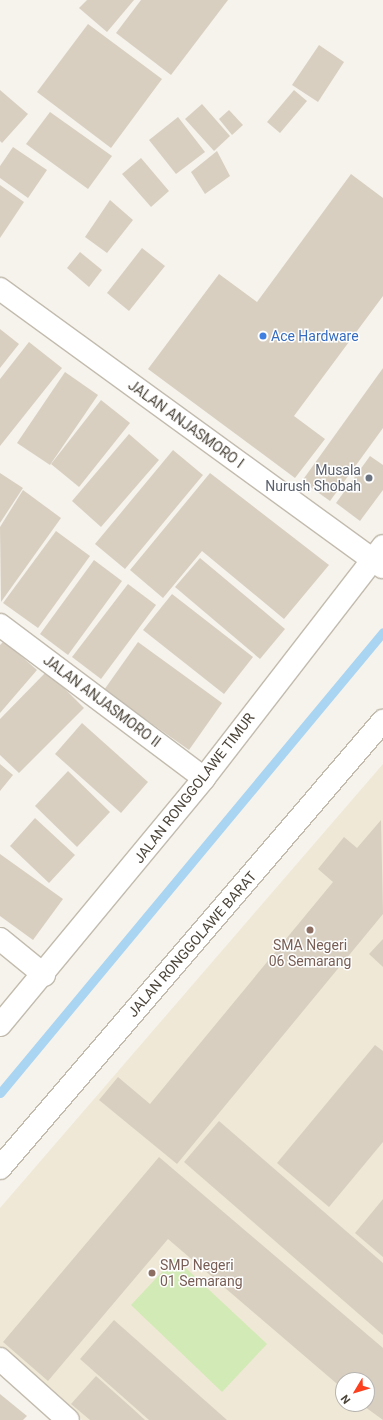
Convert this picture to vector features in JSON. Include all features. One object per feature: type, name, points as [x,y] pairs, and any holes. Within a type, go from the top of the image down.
[{"type":"street","name":"JALAN ANJASMORO I","points":[[0,289],[380,557]]},
{"type":"street","name":"JALAN RONGGOLAWE TIMUR","points":[[0,1025],[44,975],[204,778],[380,557]]},
{"type":"street","name":"JALAN ANJASMORO II","points":[[0,624],[204,778]]},
{"type":"street","name":"JALAN RONGGOLAWE BARAT","points":[[0,1168],[383,721]]},
{"type":"street","points":[[0,939],[44,975]]},
{"type":"street","points":[[0,1359],[68,1420]]},
{"type":"shaded area","points":[[383,764],[383,1420],[82,1420],[0,1347],[0,1208]]},
{"type":"green space","points":[[175,1258],[267,1344],[222,1392],[131,1305]]},
{"type":"building","points":[[87,0],[134,0],[107,32],[79,8]]},
{"type":"building","points":[[141,0],[228,0],[171,75],[116,33]]},
{"type":"building","points":[[88,24],[162,79],[111,148],[37,92]]},
{"type":"building","points":[[319,45],[344,62],[318,102],[292,85]]},
{"type":"building","points":[[0,90],[28,114],[2,143],[0,141]]},
{"type":"building","points":[[294,90],[307,101],[280,133],[267,122]]},
{"type":"building","points":[[202,104],[230,136],[214,151],[185,119]]},
{"type":"building","points":[[229,110],[243,125],[232,135],[219,119]]},
{"type":"building","points":[[50,112],[112,156],[88,189],[26,144]]},
{"type":"building","points":[[178,117],[205,152],[176,174],[149,140]]},
{"type":"building","points":[[13,147],[47,170],[28,198],[0,178],[0,166]]},
{"type":"building","points":[[217,151],[230,176],[205,194],[191,172]]},
{"type":"building","points":[[141,158],[169,191],[151,207],[122,174]]},
{"type":"building","name":"Ace Hardware","points":[[351,174],[383,198],[383,296],[294,416],[325,439],[295,478],[148,369],[219,274],[257,302]]},
{"type":"building","points":[[0,185],[24,202],[0,238]]},
{"type":"building","points":[[110,200],[133,220],[107,253],[85,237]]},
{"type":"building","points":[[142,248],[165,266],[129,311],[107,293]]},
{"type":"building","points":[[80,252],[102,270],[89,287],[67,268]]},
{"type":"building","points":[[0,329],[19,344],[0,368]]},
{"type":"building","points":[[29,342],[62,368],[0,446],[0,379]]},
{"type":"building","points":[[383,368],[383,428],[330,501],[302,481]]},
{"type":"building","points":[[65,372],[98,395],[50,465],[17,443]]},
{"type":"building","points":[[101,400],[130,423],[79,487],[51,464]]},
{"type":"building","points":[[129,434],[159,460],[101,527],[72,501]]},
{"type":"building","points":[[173,450],[203,475],[125,569],[95,544]]},
{"type":"building","name":"Musala Nurush Shobah","points":[[370,456],[383,465],[383,490],[360,521],[336,503]]},
{"type":"building","points":[[0,473],[23,488],[0,523]]},
{"type":"building","points":[[210,473],[329,565],[284,619],[202,551],[163,598],[130,570]]},
{"type":"building","points":[[23,490],[61,518],[1,602],[0,527]]},
{"type":"building","points":[[56,531],[90,556],[38,628],[3,603]]},
{"type":"building","points":[[200,558],[285,629],[260,659],[175,587]]},
{"type":"building","points":[[94,560],[122,581],[68,655],[40,634]]},
{"type":"building","points":[[128,584],[156,605],[101,679],[72,657]]},
{"type":"building","points":[[172,594],[253,657],[224,694],[143,630]]},
{"type":"building","points":[[4,641],[37,670],[0,713],[0,645]]},
{"type":"building","points":[[138,642],[222,703],[189,750],[104,690]]},
{"type":"building","points":[[47,671],[84,708],[19,773],[0,755],[0,719]]},
{"type":"building","points":[[82,723],[148,782],[121,813],[55,754]]},
{"type":"building","points":[[0,764],[13,775],[0,791]]},
{"type":"building","points":[[68,771],[110,812],[77,847],[35,806]]},
{"type":"building","points":[[35,818],[75,855],[49,883],[10,846]]},
{"type":"building","points":[[381,820],[383,914],[177,1164],[99,1100],[118,1077],[150,1104],[333,882],[318,869],[344,837],[357,848]]},
{"type":"building","points":[[0,854],[63,899],[33,940],[0,916]]},
{"type":"building","points":[[383,939],[383,967],[369,954]]},
{"type":"building","points":[[375,1045],[383,1051],[383,1142],[329,1207],[277,1163]]},
{"type":"building","points":[[219,1121],[383,1263],[383,1335],[184,1162]]},
{"type":"building","points":[[159,1157],[383,1348],[383,1420],[372,1412],[375,1412],[375,1372],[335,1372],[335,1382],[168,1239],[48,1381],[3,1342]]},
{"type":"building","points":[[383,1199],[383,1257],[355,1233]]},
{"type":"building","points":[[114,1320],[227,1420],[149,1420],[80,1359]]},
{"type":"building","points":[[96,1376],[145,1420],[90,1420],[71,1404]]},
{"type":"building","points":[[0,1394],[27,1416],[23,1420],[0,1420]]},
{"type":"waterway","points":[[0,1093],[383,632]]},
{"type":"place","name":"Ace Hardware","points":[[263,336]]},
{"type":"place","name":"Musala Nurush Shobah","points":[[369,478]]},
{"type":"place","name":"SMA Negeri 06 Semarang","points":[[310,930]]},
{"type":"place","name":"SMP Negeri 01 Semarang","points":[[152,1273]]}]
